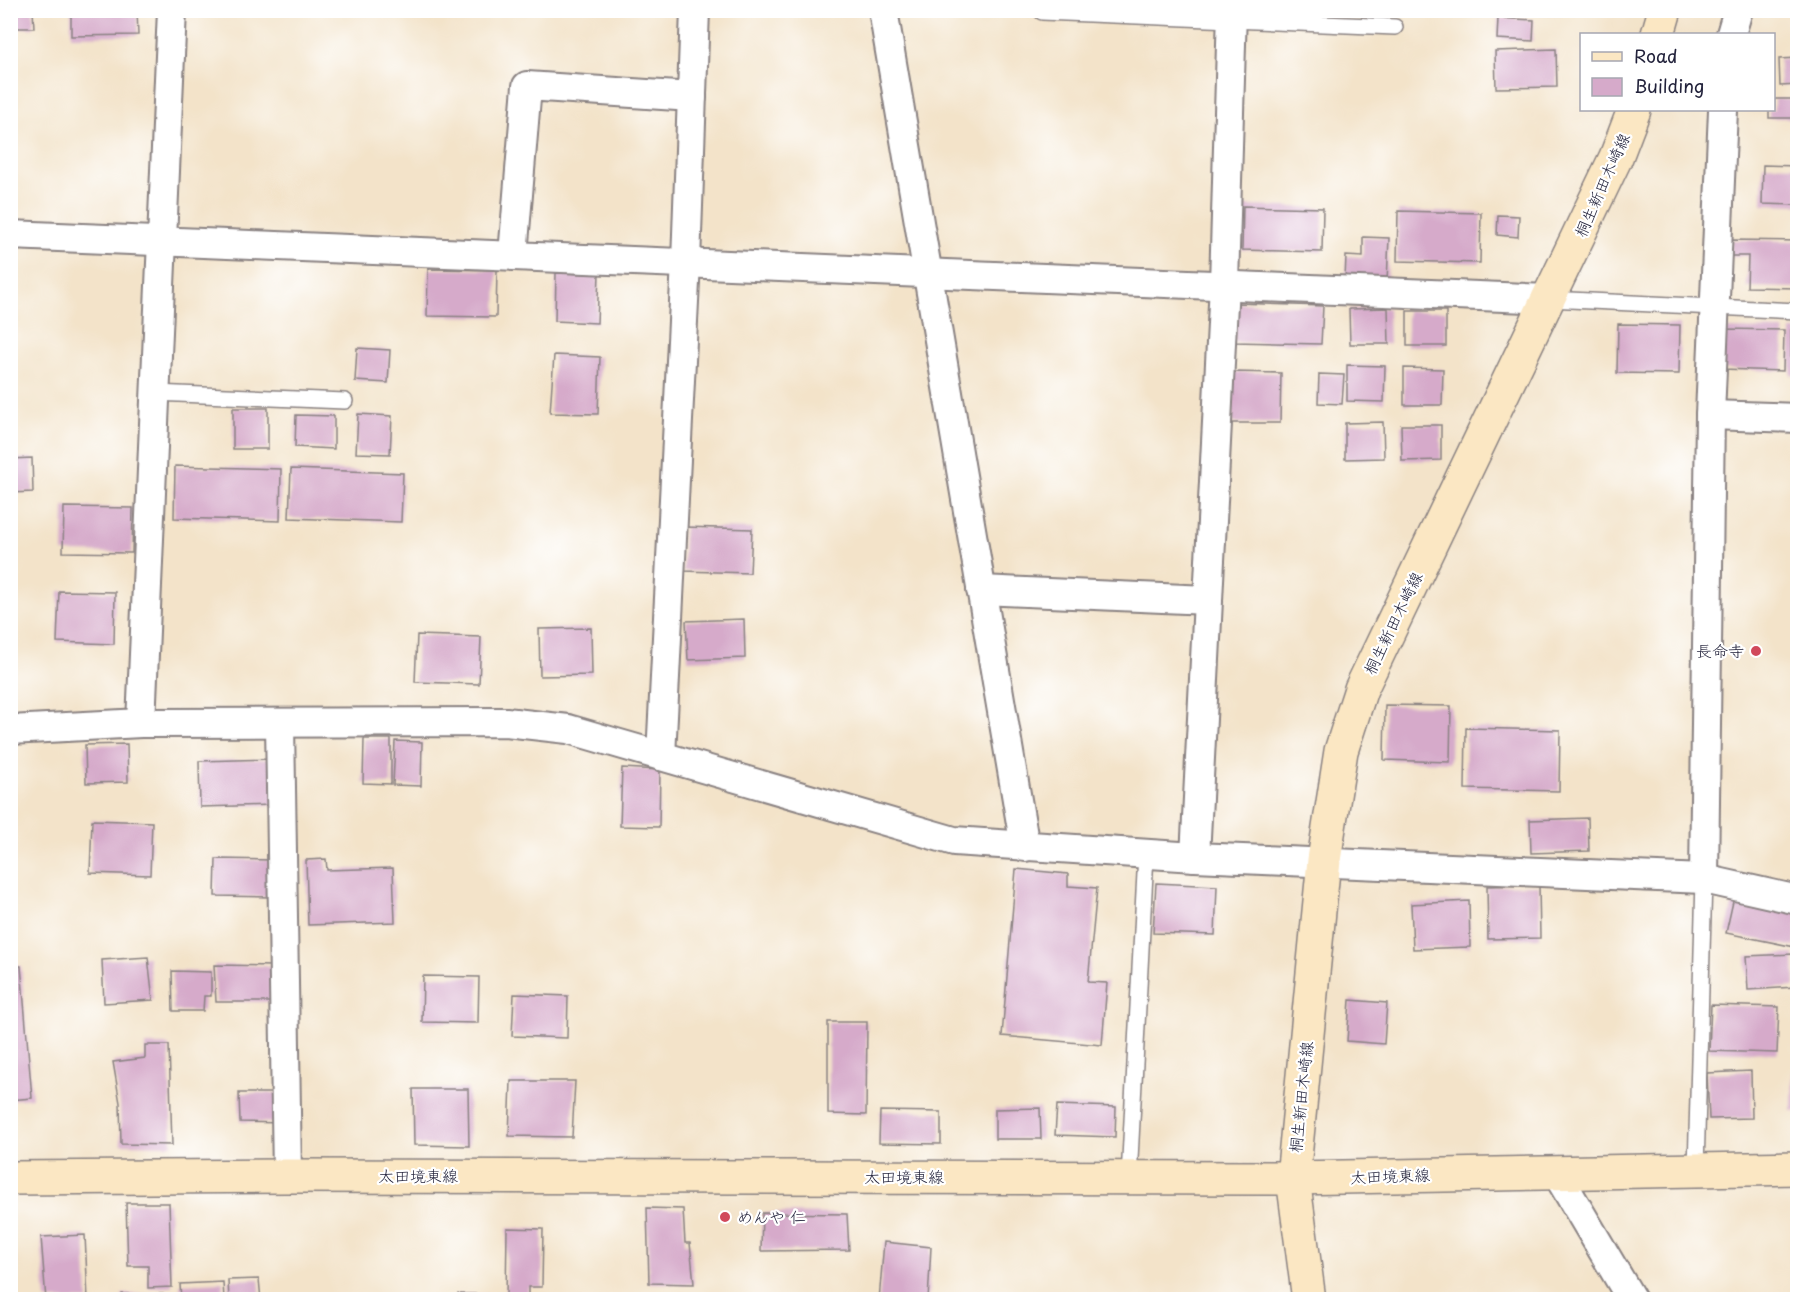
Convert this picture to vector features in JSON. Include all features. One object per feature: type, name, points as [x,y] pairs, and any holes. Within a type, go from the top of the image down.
[{"type":"main road","points":[[1658,33],[1665,10]]},
{"type":"main road","name":"桐生新田木崎線","points":[[1309,1299],[1293,1178],[1324,860],[1341,751],[1361,688],[1549,299],[1616,157],[1634,111]]},
{"type":"main road","name":"太田境東線","points":[[10,1178],[287,1176],[1293,1178],[1696,1168],[1797,1168]]},
{"type":"street","points":[[141,723],[160,241],[172,10]]},
{"type":"street","points":[[661,756],[686,262],[694,10]]},
{"type":"street","points":[[883,10],[1025,847]]},
{"type":"street","points":[[1731,33],[1738,10]]},
{"type":"street","points":[[1195,857],[1224,284],[1232,15]]},
{"type":"street","points":[[513,255],[527,86],[692,97]]},
{"type":"street","points":[[1704,879],[1710,415],[1723,111]]},
{"type":"street","points":[[10,235],[1549,299]]},
{"type":"street","points":[[1710,415],[1797,418]]},
{"type":"street","points":[[981,590],[1208,600]]},
{"type":"street","points":[[10,730],[141,723],[506,722],[568,729],[954,841],[1195,857],[1324,860],[1704,879],[1797,900]]},
{"type":"street","points":[[280,723],[287,1176]]},
{"type":"street","points":[[1556,1172],[1632,1299]]},
{"type":"lane","points":[[1042,12],[1232,15],[1395,27]]},
{"type":"lane","points":[[1549,299],[1797,311]]},
{"type":"lane","points":[[154,393],[345,401]]},
{"type":"lane","points":[[1129,1178],[1146,854]]},
{"type":"lane","points":[[1696,1168],[1704,879]]},
{"type":"building","points":[[10,10],[33,10],[34,28],[10,28]]},
{"type":"building","points":[[71,10],[137,10],[138,35],[71,36]]},
{"type":"building","points":[[1505,10],[1562,10],[1562,14],[1505,13]]},
{"type":"building","points":[[1498,18],[1534,20],[1533,41],[1497,39]]},
{"type":"building","points":[[1556,49],[1557,87],[1496,88],[1495,51]]},
{"type":"building","points":[[1798,58],[1798,85],[1780,86],[1779,59]]},
{"type":"building","points":[[1775,99],[1798,99],[1798,118],[1769,118],[1769,111],[1775,111]]},
{"type":"building","points":[[1763,165],[1798,166],[1798,205],[1762,204]]},
{"type":"building","points":[[1243,206],[1323,208],[1322,252],[1242,250]]},
{"type":"building","points":[[1398,211],[1481,213],[1480,263],[1397,261]]},
{"type":"building","points":[[1498,215],[1519,216],[1518,237],[1497,235]]},
{"type":"building","points":[[1363,237],[1389,238],[1387,281],[1345,280],[1346,256],[1363,257]]},
{"type":"building","points":[[1731,240],[1798,241],[1798,288],[1747,287],[1748,256],[1731,256]]},
{"type":"building","points":[[428,269],[497,270],[496,317],[427,316]]},
{"type":"building","points":[[556,273],[599,274],[597,323],[555,321]]},
{"type":"building","points":[[1236,303],[1323,306],[1321,344],[1234,342]]},
{"type":"building","points":[[1388,308],[1389,344],[1350,344],[1349,309]]},
{"type":"building","points":[[1407,311],[1446,311],[1446,346],[1407,346]]},
{"type":"building","points":[[1618,324],[1680,325],[1679,374],[1617,373]]},
{"type":"building","points":[[1723,329],[1784,330],[1783,371],[1722,369]]},
{"type":"building","points":[[1791,330],[1798,330],[1798,375],[1791,375]]},
{"type":"building","points":[[357,348],[390,350],[388,383],[355,381]]},
{"type":"building","points":[[554,355],[600,357],[598,414],[550,413]]},
{"type":"building","points":[[1347,365],[1385,366],[1384,402],[1347,401]]},
{"type":"building","points":[[1404,368],[1443,369],[1442,405],[1404,405]]},
{"type":"building","points":[[1233,372],[1281,373],[1280,423],[1232,423]]},
{"type":"building","points":[[1319,374],[1344,375],[1342,404],[1318,403]]},
{"type":"building","points":[[233,408],[268,408],[268,449],[233,449]]},
{"type":"building","points":[[358,414],[392,416],[390,454],[356,453]]},
{"type":"building","points":[[296,415],[334,416],[334,449],[295,447]]},
{"type":"building","points":[[1383,422],[1384,458],[1345,459],[1345,423]]},
{"type":"building","points":[[1401,425],[1441,425],[1441,460],[1402,461]]},
{"type":"building","points":[[32,458],[33,492],[10,493],[10,459]]},
{"type":"building","points":[[175,466],[281,469],[280,521],[174,518]]},
{"type":"building","points":[[291,469],[403,473],[401,522],[289,518]]},
{"type":"building","points":[[64,507],[133,508],[132,553],[63,552]]},
{"type":"building","points":[[684,527],[752,529],[750,573],[683,571]]},
{"type":"building","points":[[59,591],[115,592],[114,644],[57,642]]},
{"type":"building","points":[[744,619],[745,658],[688,660],[686,621]]},
{"type":"building","points":[[591,628],[592,675],[540,676],[539,629]]},
{"type":"building","points":[[417,635],[481,637],[479,684],[415,682]]},
{"type":"building","points":[[1385,705],[1451,706],[1450,762],[1384,760]]},
{"type":"building","points":[[1466,728],[1560,730],[1559,791],[1465,789]]},
{"type":"building","points":[[364,739],[391,739],[391,784],[363,783]]},
{"type":"building","points":[[395,741],[422,742],[421,786],[393,785]]},
{"type":"building","points":[[127,744],[128,782],[86,783],[85,745]]},
{"type":"building","points":[[273,759],[274,805],[200,807],[199,761]]},
{"type":"building","points":[[622,768],[660,770],[659,827],[620,826]]},
{"type":"building","points":[[1588,818],[1589,851],[1531,853],[1530,820]]},
{"type":"building","points":[[92,820],[152,822],[150,875],[90,873]]},
{"type":"building","points":[[216,859],[271,860],[270,897],[215,896]]},
{"type":"building","points":[[326,859],[327,870],[393,868],[395,922],[308,925],[306,860]]},
{"type":"building","points":[[1016,869],[1068,874],[1068,886],[1097,888],[1088,982],[1107,983],[1102,1045],[1002,1036]]},
{"type":"building","points":[[1156,883],[1217,886],[1215,935],[1153,933]]},
{"type":"building","points":[[1539,885],[1540,938],[1488,939],[1487,886]]},
{"type":"building","points":[[1734,897],[1798,911],[1795,947],[1726,933]]},
{"type":"building","points":[[1469,901],[1470,947],[1413,949],[1411,904]]},
{"type":"building","points":[[1794,954],[1795,987],[1748,990],[1746,956]]},
{"type":"building","points":[[148,957],[153,1000],[104,1003],[102,960]]},
{"type":"building","points":[[214,965],[272,966],[273,1002],[216,1002]]},
{"type":"building","points":[[10,966],[21,966],[32,1098],[10,1100]]},
{"type":"building","points":[[172,971],[211,972],[211,996],[204,996],[203,1011],[173,1011]]},
{"type":"building","points":[[423,976],[479,977],[478,1023],[422,1022]]},
{"type":"building","points":[[514,994],[568,996],[567,1038],[512,1036]]},
{"type":"building","points":[[1350,1000],[1387,1003],[1384,1044],[1347,1041]]},
{"type":"building","points":[[1711,1005],[1779,1007],[1777,1053],[1709,1051]]},
{"type":"building","points":[[828,1022],[867,1022],[866,1115],[828,1114]]},
{"type":"building","points":[[145,1045],[169,1045],[172,1145],[121,1144],[120,1103],[113,1062],[145,1058]]},
{"type":"building","points":[[1793,1070],[1798,1070],[1798,1112],[1792,1111]]},
{"type":"building","points":[[1751,1071],[1752,1118],[1709,1119],[1707,1073]]},
{"type":"building","points":[[511,1081],[575,1081],[572,1137],[509,1136]]},
{"type":"building","points":[[413,1089],[468,1089],[469,1146],[414,1145]]},
{"type":"building","points":[[239,1093],[282,1093],[286,1123],[240,1122]]},
{"type":"building","points":[[1057,1105],[1116,1107],[1115,1137],[1055,1135]]},
{"type":"building","points":[[1040,1108],[1041,1139],[995,1139],[995,1109]]},
{"type":"building","points":[[880,1111],[941,1112],[941,1144],[879,1143]]},
{"type":"building","points":[[126,1203],[169,1203],[172,1287],[148,1288],[148,1266],[128,1266]]},
{"type":"building","points":[[647,1208],[683,1209],[685,1243],[690,1243],[694,1284],[649,1283]]},
{"type":"building","points":[[762,1213],[847,1214],[849,1250],[761,1251]]},
{"type":"building","points":[[507,1228],[543,1229],[542,1287],[528,1287],[528,1298],[506,1299]]},
{"type":"building","points":[[85,1235],[88,1300],[46,1300],[41,1237]]},
{"type":"building","points":[[884,1242],[931,1247],[928,1300],[879,1300]]},
{"type":"building","points":[[259,1279],[261,1300],[229,1300],[228,1280]]},
{"type":"building","points":[[223,1282],[224,1300],[181,1300],[180,1284]]},
{"type":"building","points":[[122,1294],[163,1294],[163,1300],[122,1300]]},
{"type":"building","points":[[458,1294],[488,1294],[488,1300],[458,1300]]},
{"type":"place","name":"長命寺","points":[[1756,651]]},
{"type":"place","name":"めんや 仁","points":[[725,1217]]}]
